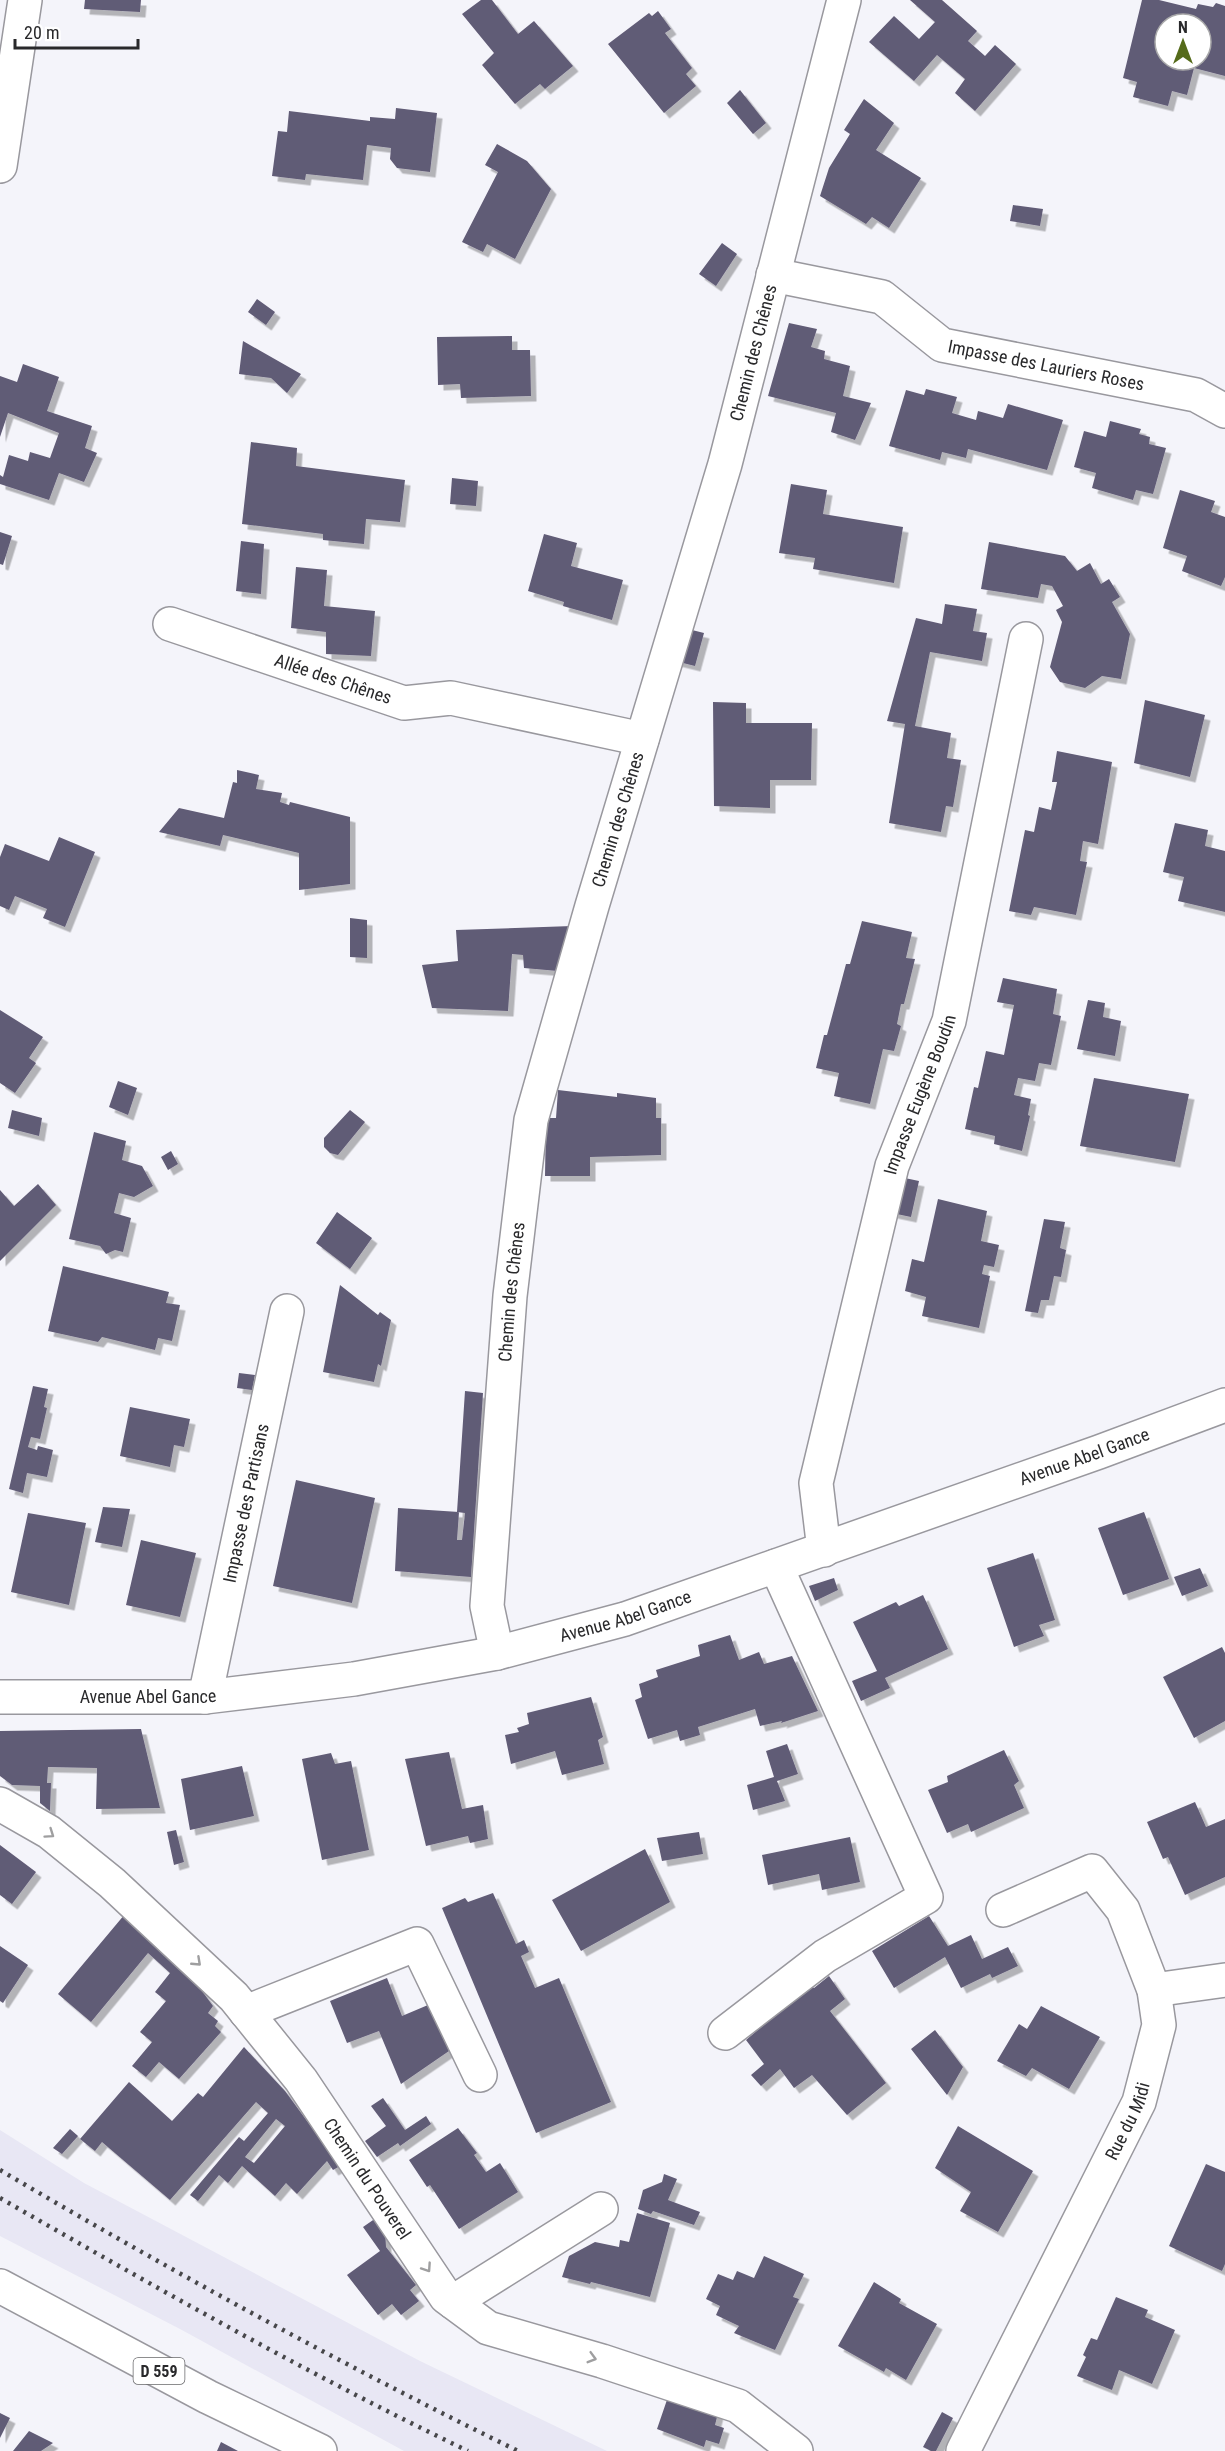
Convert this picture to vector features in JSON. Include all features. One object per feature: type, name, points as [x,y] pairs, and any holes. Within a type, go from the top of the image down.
[{"type":"street","points":[[0,166],[25,0]]},
{"type":"street","name":"Chemin des Chênes","points":[[497,1653],[487,1606],[510,1296],[531,1120],[725,464],[844,0]]},
{"type":"street","name":"Impasse des Lauriers Roses","points":[[773,275],[882,297],[942,345],[1196,395],[1225,411]]},
{"type":"street","name":"Allée des Chênes","points":[[170,624],[405,703],[451,698],[642,739]]},
{"type":"street","name":"Impasse Eugène Boudin","points":[[824,1550],[816,1483],[892,1166],[949,1021],[1026,639]]},
{"type":"street","name":"Impasse des Partisans","points":[[205,1697],[287,1311]]},
{"type":"street","name":"Avenue Abel Gance","points":[[0,1697],[205,1697],[354,1679],[497,1653],[626,1619],[1225,1405]]},
{"type":"street","points":[[725,2033],[825,1956],[926,1897],[776,1566]]},
{"type":"street","name":"Chemin du Pouverel","points":[[0,1804],[49,1832],[112,1883],[234,1997],[301,2080],[446,2297],[488,2328],[602,2361],[738,2406],[796,2451]]},
{"type":"street","name":"Rue du Midi","points":[[963,2451],[1139,2102],[1159,2025],[1155,1990],[1123,1910],[1092,1871],[1003,1910]]},
{"type":"street","points":[[246,2012],[417,1944],[480,2075]]},
{"type":"street","points":[[1155,1990],[1225,1980]]},
{"type":"street","points":[[453,2302],[601,2210]]},
{"type":"street","name":"D 559","points":[[0,2286],[208,2397],[320,2451]]},
{"type":"shaded area","points":[[0,2130],[84,2183],[420,2361],[607,2451],[404,2451],[180,2329],[0,2236]]},
{"type":"building","points":[[85,0],[141,0],[140,12],[84,9]]},
{"type":"building","points":[[481,0],[492,0],[518,34],[534,21],[573,66],[545,89],[540,84],[515,104],[482,65],[494,53],[462,14]]},
{"type":"building","points":[[910,0],[942,0],[977,31],[968,41],[985,56],[995,45],[1016,64],[975,111],[955,93],[965,79],[937,55],[914,81],[869,42],[894,16],[919,39],[935,22]]},
{"type":"building","points":[[1142,0],[1159,0],[1196,9],[1198,4],[1213,7],[1216,3],[1225,6],[1225,76],[1210,72],[1213,72],[1213,12],[1153,12],[1153,72],[1193,72],[1187,95],[1172,91],[1168,106],[1133,97],[1137,82],[1123,78]]},
{"type":"building","points":[[658,11],[671,29],[665,33],[692,68],[686,74],[696,86],[664,113],[608,44],[649,13],[652,16]]},
{"type":"building","points":[[740,90],[766,123],[753,134],[727,103]]},
{"type":"building","points":[[864,99],[894,123],[876,150],[921,178],[889,228],[872,217],[866,224],[820,196],[829,168],[850,134],[844,130]]},
{"type":"building","points":[[396,108],[437,113],[430,172],[397,168],[390,159],[391,148],[367,145],[363,180],[306,174],[305,180],[272,176],[278,131],[287,132],[289,111],[370,121],[370,117],[395,119]]},
{"type":"building","points":[[497,144],[527,161],[551,189],[515,259],[487,244],[483,252],[462,242],[498,172],[485,165]]},
{"type":"building","points":[[1013,205],[1043,209],[1040,226],[1010,221]]},
{"type":"building","points":[[722,243],[737,254],[716,286],[699,274]]},
{"type":"building","points":[[257,299],[275,312],[266,325],[248,312]]},
{"type":"building","points":[[789,323],[817,329],[811,347],[825,351],[824,359],[850,366],[843,396],[871,403],[855,440],[831,432],[836,413],[768,396]]},
{"type":"building","points":[[512,336],[512,350],[530,350],[531,396],[461,398],[460,384],[438,385],[437,337]]},
{"type":"building","points":[[243,341],[301,374],[287,393],[271,378],[239,374]]},
{"type":"building","points":[[23,364],[59,377],[47,411],[92,426],[85,448],[97,453],[84,482],[59,473],[49,500],[0,484],[0,475],[3,477],[9,455],[28,461],[30,452],[50,458],[59,433],[8,413],[0,437],[0,376],[17,382]]},
{"type":"building","points":[[926,389],[957,397],[952,413],[976,420],[978,411],[1003,418],[1008,404],[1063,420],[1047,470],[968,449],[966,458],[942,452],[940,460],[889,446],[906,390],[924,395]]},
{"type":"building","points":[[1110,421],[1141,429],[1139,434],[1150,437],[1149,444],[1166,448],[1153,494],[1136,490],[1133,500],[1092,488],[1096,473],[1074,467],[1084,431],[1106,437]]},
{"type":"building","points":[[251,442],[297,448],[296,466],[405,480],[400,522],[366,519],[364,544],[323,540],[323,534],[242,524]]},
{"type":"building","points":[[452,478],[478,481],[476,506],[450,504]]},
{"type":"building","points":[[791,484],[827,490],[823,514],[903,527],[894,583],[813,569],[815,558],[779,553]]},
{"type":"building","points":[[1180,490],[1215,501],[1211,512],[1225,517],[1225,577],[1221,586],[1182,571],[1187,556],[1163,548]]},
{"type":"building","points":[[0,532],[12,536],[3,565],[0,564]]},
{"type":"building","points":[[544,534],[577,543],[571,566],[623,580],[612,620],[563,606],[564,602],[528,591]]},
{"type":"building","points":[[241,541],[264,544],[261,594],[236,591]]},
{"type":"building","points":[[989,542],[1065,556],[1077,571],[1090,563],[1101,584],[1109,579],[1120,597],[1112,602],[1130,634],[1121,679],[1102,676],[1085,688],[1060,682],[1050,667],[1062,622],[1056,610],[1063,606],[1052,586],[1041,584],[1038,598],[981,589]]},
{"type":"building","points":[[296,567],[327,570],[324,606],[375,611],[371,656],[326,654],[326,632],[291,628]]},
{"type":"building","points":[[945,604],[977,609],[973,631],[987,633],[982,661],[930,652],[915,726],[951,733],[947,758],[961,760],[953,807],[946,806],[941,832],[889,823],[905,724],[887,721],[916,618],[942,624]]},
{"type":"building","points":[[684,628],[704,633],[695,666],[675,661]]},
{"type":"building","points":[[1145,700],[1205,715],[1190,777],[1134,763]]},
{"type":"building","points":[[713,702],[746,703],[746,723],[812,723],[811,780],[770,780],[770,808],[714,806]]},
{"type":"building","points":[[1057,751],[1112,762],[1098,844],[1083,841],[1080,861],[1087,862],[1076,915],[1034,907],[1031,915],[1009,911],[1025,830],[1034,832],[1039,807],[1051,810],[1057,782],[1052,782]]},
{"type":"building","points":[[237,770],[259,775],[256,789],[282,793],[280,802],[289,805],[290,802],[350,817],[350,884],[299,890],[299,853],[223,835],[220,846],[159,832],[179,808],[224,818],[233,782],[237,783]]},
{"type":"building","points":[[1175,823],[1208,830],[1205,846],[1225,851],[1225,912],[1178,901],[1184,877],[1163,872]]},
{"type":"building","points":[[59,837],[95,852],[65,927],[43,918],[47,909],[15,896],[9,910],[0,906],[0,857],[5,844],[49,861]]},
{"type":"building","points":[[350,918],[367,920],[367,958],[350,957]]},
{"type":"building","points":[[862,921],[912,932],[906,958],[915,959],[904,1004],[901,1004],[897,1024],[901,1026],[894,1051],[883,1049],[870,1104],[834,1096],[839,1073],[816,1068],[846,964],[850,964]]},
{"type":"building","points":[[572,926],[558,971],[524,968],[523,955],[512,954],[508,1011],[432,1008],[422,965],[458,961],[456,930]]},
{"type":"building","points":[[1003,978],[1057,989],[1053,1014],[1061,1016],[1051,1065],[1039,1063],[1035,1081],[1018,1078],[1014,1095],[1031,1099],[1028,1115],[1030,1116],[1022,1151],[994,1144],[995,1136],[965,1129],[974,1087],[978,1088],[986,1051],[1004,1055],[1014,1005],[997,1002]]},
{"type":"building","points":[[1088,1000],[1105,1003],[1103,1017],[1121,1021],[1115,1056],[1077,1049]]},
{"type":"building","points":[[0,1010],[43,1037],[29,1058],[36,1063],[15,1093],[0,1083]]},
{"type":"building","points":[[1094,1078],[1189,1094],[1175,1162],[1080,1146]]},
{"type":"building","points":[[118,1081],[137,1088],[128,1115],[109,1107]]},
{"type":"building","points":[[558,1090],[617,1097],[617,1093],[656,1098],[656,1118],[661,1118],[661,1155],[590,1157],[590,1176],[545,1176],[546,1118],[556,1118]]},
{"type":"building","points":[[12,1110],[42,1118],[39,1136],[8,1128]]},
{"type":"building","points":[[350,1110],[365,1122],[338,1155],[330,1153],[324,1147],[324,1138]]},
{"type":"building","points":[[94,1132],[126,1141],[122,1160],[142,1166],[153,1186],[134,1197],[119,1193],[114,1213],[131,1218],[123,1252],[115,1250],[106,1254],[100,1246],[69,1239]]},
{"type":"building","points":[[171,1151],[178,1164],[168,1170],[161,1157]]},
{"type":"building","points":[[900,1177],[919,1181],[911,1217],[892,1213]]},
{"type":"building","points":[[38,1184],[56,1205],[0,1261],[0,1190],[14,1206]]},
{"type":"building","points":[[938,1199],[987,1211],[981,1241],[999,1245],[994,1267],[984,1265],[982,1274],[990,1276],[979,1328],[922,1316],[926,1297],[905,1291],[912,1259],[924,1262]]},
{"type":"building","points":[[337,1212],[372,1238],[350,1269],[316,1243]]},
{"type":"building","points":[[1044,1219],[1065,1222],[1060,1248],[1066,1250],[1061,1277],[1054,1276],[1049,1300],[1041,1300],[1038,1313],[1025,1311]]},
{"type":"building","points":[[63,1266],[169,1292],[166,1303],[180,1305],[172,1341],[158,1338],[155,1350],[102,1337],[98,1342],[48,1331]]},
{"type":"building","points":[[340,1285],[378,1315],[380,1312],[391,1320],[381,1366],[378,1364],[374,1382],[323,1372]]},
{"type":"building","points":[[239,1373],[255,1375],[252,1390],[237,1388]]},
{"type":"building","points":[[33,1386],[48,1389],[44,1407],[47,1408],[40,1439],[31,1437],[28,1447],[37,1450],[38,1446],[53,1450],[47,1477],[27,1473],[23,1493],[9,1489]]},
{"type":"building","points":[[465,1391],[483,1393],[471,1577],[395,1571],[398,1508],[457,1512]],"holes":[[[459,1512],[465,1513],[462,1540],[457,1540]]]},
{"type":"building","points":[[130,1407],[190,1419],[184,1447],[174,1445],[170,1467],[120,1456]]},
{"type":"building","points":[[296,1480],[375,1498],[352,1603],[273,1586]]},
{"type":"building","points":[[103,1507],[130,1509],[122,1547],[95,1542]]},
{"type":"building","points":[[1144,1512],[1169,1579],[1123,1595],[1098,1528]]},
{"type":"building","points":[[28,1513],[86,1523],[69,1605],[11,1592]]},
{"type":"building","points":[[141,1540],[196,1553],[180,1617],[126,1605]]},
{"type":"building","points":[[1033,1553],[1055,1620],[1039,1625],[1044,1636],[1014,1647],[987,1568]]},
{"type":"building","points":[[1200,1568],[1208,1586],[1182,1596],[1174,1577]]},
{"type":"building","points":[[834,1578],[838,1590],[815,1601],[809,1586]]},
{"type":"building","points":[[923,1595],[948,1649],[885,1678],[890,1688],[861,1701],[852,1681],[877,1671],[853,1622],[896,1602],[899,1606]]},
{"type":"building","points":[[730,1635],[739,1660],[759,1652],[764,1664],[792,1656],[818,1711],[781,1723],[782,1721],[760,1726],[755,1709],[698,1727],[700,1735],[680,1741],[677,1730],[648,1739],[635,1700],[642,1697],[639,1684],[658,1677],[656,1670],[700,1656],[698,1645]]},
{"type":"building","points":[[1222,1647],[1225,1653],[1225,1721],[1194,1738],[1163,1677]]},
{"type":"building","points":[[591,1697],[603,1737],[598,1740],[604,1764],[562,1775],[555,1751],[511,1764],[505,1735],[519,1732],[517,1728],[529,1724],[527,1713]]},
{"type":"building","points":[[141,1729],[160,1808],[96,1809],[97,1768],[48,1767],[47,1783],[51,1783],[50,1811],[40,1803],[40,1786],[12,1785],[0,1776],[0,1731]]},
{"type":"building","points":[[787,1744],[798,1774],[777,1781],[785,1801],[753,1810],[747,1785],[774,1777],[766,1751]]},
{"type":"building","points":[[1004,1750],[1019,1781],[1014,1785],[1024,1808],[971,1832],[968,1824],[947,1833],[928,1790],[948,1782],[947,1776]]},
{"type":"building","points":[[449,1752],[462,1809],[483,1805],[488,1839],[470,1843],[468,1836],[426,1846],[405,1759]]},
{"type":"building","points":[[331,1753],[335,1764],[351,1761],[369,1850],[322,1860],[302,1759]]},
{"type":"building","points":[[242,1766],[254,1816],[190,1830],[181,1779]]},
{"type":"building","points":[[1195,1802],[1206,1827],[1225,1819],[1225,1877],[1185,1895],[1168,1857],[1163,1859],[1147,1822]]},
{"type":"building","points":[[176,1830],[184,1862],[174,1865],[167,1832]]},
{"type":"building","points":[[699,1832],[703,1854],[662,1861],[657,1838]]},
{"type":"building","points":[[850,1837],[860,1882],[822,1890],[819,1874],[768,1885],[762,1855]]},
{"type":"building","points":[[0,1845],[36,1872],[12,1904],[0,1895]]},
{"type":"building","points":[[645,1849],[670,1902],[581,1951],[552,1900]]},
{"type":"building","points":[[493,1893],[516,1944],[524,1940],[529,1952],[521,1956],[535,1988],[559,1978],[611,2102],[536,2133],[442,1908],[465,1898],[468,1902]]},
{"type":"building","points":[[125,1914],[199,1987],[213,2006],[208,2013],[218,2021],[215,2026],[221,2032],[179,2079],[159,2062],[146,2077],[132,2066],[152,2042],[140,2032],[166,2001],[155,1992],[170,1973],[148,1953],[91,2022],[58,1994]]},
{"type":"building","points":[[929,1916],[948,1946],[971,1935],[982,1959],[1008,1947],[1018,1966],[992,1978],[990,1974],[961,1988],[945,1957],[894,1988],[872,1951]]},
{"type":"building","points":[[0,1946],[28,1965],[3,2003],[0,2001]]},
{"type":"building","points":[[829,1976],[845,1999],[830,2011],[886,2083],[847,2115],[812,2075],[794,2088],[780,2069],[761,2086],[751,2075],[764,2064],[746,2040],[810,1985],[814,1988]]},
{"type":"building","points":[[387,1978],[402,2016],[428,2005],[449,2051],[401,2084],[379,2031],[347,2043],[330,2001]]},
{"type":"building","points":[[1041,2006],[1100,2037],[1069,2089],[1032,2068],[1026,2076],[997,2061],[1019,2024],[1027,2029]]},
{"type":"building","points":[[935,2030],[963,2067],[947,2095],[911,2049]]},
{"type":"building","points":[[244,2047],[285,2091],[340,2166],[333,2170],[327,2161],[297,2194],[286,2183],[275,2196],[242,2166],[228,2183],[219,2175],[198,2201],[190,2195],[239,2137],[244,2141],[268,2113],[256,2102],[170,2200],[102,2142],[95,2151],[80,2139],[129,2082],[172,2121],[198,2093],[203,2097]],"holes":[[[276,2119],[285,2126],[254,2163],[245,2157]]]},
{"type":"building","points":[[383,2098],[405,2130],[426,2116],[431,2124],[400,2146],[398,2143],[377,2157],[365,2141],[386,2126],[371,2106]]},
{"type":"building","points":[[958,2126],[1033,2171],[998,2232],[960,2211],[971,2192],[935,2168]]},
{"type":"building","points":[[458,2128],[477,2153],[474,2155],[486,2172],[500,2163],[518,2192],[459,2229],[430,2185],[427,2187],[409,2160]]},
{"type":"building","points":[[70,2129],[78,2136],[62,2154],[53,2148]]},
{"type":"building","points":[[1206,2164],[1225,2172],[1225,2264],[1222,2271],[1169,2246]]},
{"type":"building","points":[[664,2174],[677,2179],[668,2200],[700,2212],[694,2225],[653,2211],[651,2214],[638,2209],[643,2190],[662,2182]]},
{"type":"building","points":[[637,2213],[670,2223],[650,2297],[562,2277],[569,2256],[595,2242],[619,2247],[620,2240],[629,2242]]},
{"type":"building","points":[[376,2218],[385,2231],[386,2247],[416,2285],[410,2290],[419,2301],[401,2315],[392,2304],[378,2315],[347,2275],[380,2251],[363,2227]]},
{"type":"building","points":[[764,2256],[804,2274],[793,2297],[799,2299],[775,2350],[734,2333],[739,2326],[716,2315],[720,2306],[706,2299],[718,2274],[733,2280],[737,2271],[754,2278]]},
{"type":"building","points":[[874,2282],[901,2299],[899,2303],[937,2324],[906,2380],[886,2368],[884,2372],[838,2346]]},
{"type":"building","points":[[1116,2297],[1148,2310],[1145,2317],[1175,2330],[1152,2384],[1119,2370],[1112,2390],[1077,2376],[1086,2357],[1083,2355],[1091,2338],[1097,2340]]},
{"type":"building","points":[[669,2394],[718,2413],[715,2425],[724,2428],[719,2444],[706,2440],[704,2447],[657,2429]]},
{"type":"building","points":[[942,2412],[953,2418],[936,2451],[931,2451],[923,2447]]},
{"type":"building","points":[[0,2413],[10,2418],[0,2438]]},
{"type":"building","points":[[29,2431],[53,2443],[41,2451],[13,2451]]},
{"type":"building","points":[[221,2442],[238,2451],[217,2451]]},
{"type":"railway","points":[[0,2170],[257,2316],[386,2385],[518,2451]]},
{"type":"railway","points":[[0,2198],[290,2360],[468,2451]]}]
